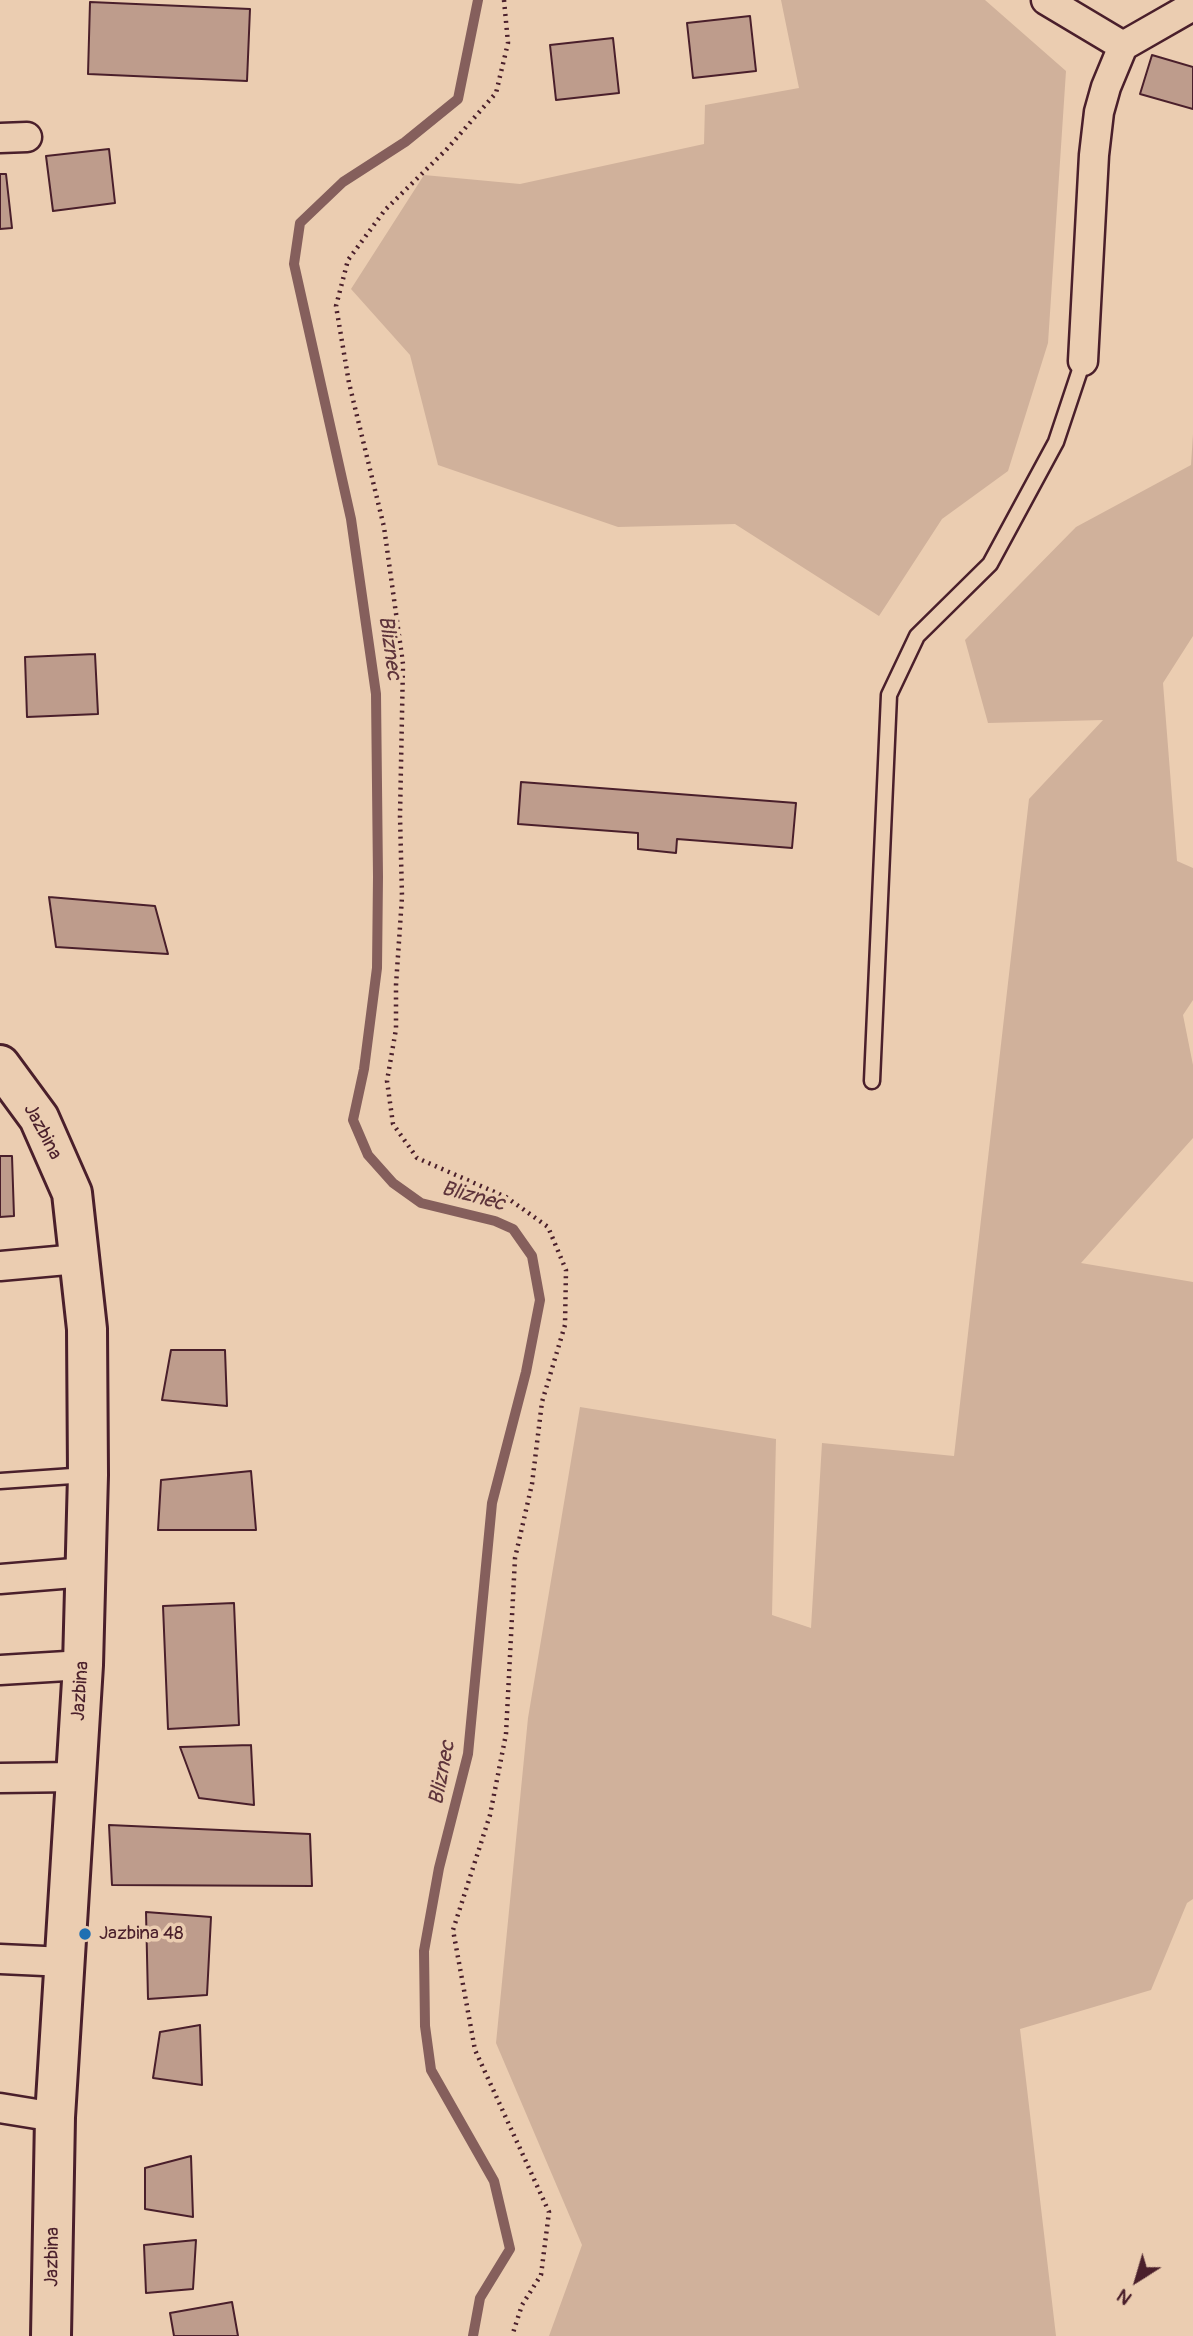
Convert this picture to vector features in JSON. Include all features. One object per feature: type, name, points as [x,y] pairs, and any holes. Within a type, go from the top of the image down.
[{"type":"street","points":[[1046,0],[1123,46]]},
{"type":"street","points":[[1083,362],[1094,155],[1099,112],[1106,87],[1123,46],[1193,6]]},
{"type":"street","name":"Jazbina","points":[[0,1065],[39,1118],[72,1193],[87,1329],[88,1475],[83,1665],[55,2117],[51,2336]]},
{"type":"street","points":[[0,1266],[78,1259]]},
{"type":"street","points":[[0,1579],[86,1572]]},
{"type":"street","points":[[0,1671],[83,1665]]},
{"type":"street","points":[[0,1778],[75,1777]]},
{"type":"street","points":[[0,1959],[66,1962]]},
{"type":"street","points":[[0,2108],[55,2117]]},
{"type":"lane","points":[[872,1081],[889,695],[917,636],[990,564],[1056,442],[1083,362]]},
{"type":"lane","points":[[0,1482],[88,1475]]},
{"type":"path","points":[[505,0],[508,43],[496,93],[446,150],[385,210],[348,260],[336,306],[349,383],[384,527],[403,664],[400,816],[402,897],[396,1029],[387,1081],[393,1124],[417,1158],[506,1197],[548,1227],[566,1270],[565,1325],[542,1402],[532,1484],[515,1558],[506,1734],[490,1815],[453,1930],[475,2050],[549,2212],[541,2275],[522,2305],[513,2336]]},
{"type":"shaded area","points":[[781,0],[985,0],[1066,71],[1048,343],[1008,471],[942,519],[879,616],[735,524],[618,527],[438,465],[410,355],[351,289],[424,175],[520,184],[704,144],[705,105],[799,88]]},
{"type":"shaded area","points":[[1193,434],[1193,636],[1163,683],[1177,861],[1193,868],[1193,1000],[1183,1015],[1193,1065],[1193,1138],[1081,1263],[1193,1282],[1193,1899],[1187,1903],[1151,1990],[1020,2029],[1056,2336],[549,2336],[582,2245],[496,2043],[528,1718],[580,1407],[776,1439],[772,1615],[811,1628],[822,1443],[954,1456],[1029,799],[1103,720],[988,723],[965,640],[1076,527],[1191,465]]},
{"type":"building","points":[[90,2],[250,9],[247,81],[88,74]]},
{"type":"building","points":[[750,16],[756,71],[693,78],[687,23]]},
{"type":"building","points":[[613,38],[619,93],[556,100],[550,45]]},
{"type":"building","points":[[1152,55],[1193,67],[1193,109],[1140,94]]},
{"type":"building","points":[[109,149],[115,203],[53,211],[46,156]]},
{"type":"building","points":[[0,174],[6,174],[12,228],[0,229]]},
{"type":"building","points":[[95,654],[98,714],[27,717],[25,657]]},
{"type":"building","points":[[521,782],[796,803],[792,848],[677,839],[676,853],[638,849],[638,833],[518,824]]},
{"type":"building","points":[[49,897],[155,906],[168,954],[56,947]]},
{"type":"building","points":[[0,1156],[12,1156],[14,1216],[0,1217]]},
{"type":"building","points":[[171,1350],[225,1350],[227,1406],[162,1400]]},
{"type":"building","points":[[251,1471],[256,1530],[158,1530],[161,1480]]},
{"type":"building","points":[[234,1603],[239,1725],[168,1729],[163,1606]]},
{"type":"building","points":[[251,1745],[254,1805],[199,1798],[180,1747]]},
{"type":"building","points":[[109,1825],[310,1834],[312,1886],[112,1885]]},
{"type":"building","points":[[146,1912],[211,1917],[207,1995],[148,1999]]},
{"type":"building","points":[[200,2025],[202,2085],[153,2078],[160,2032]]},
{"type":"building","points":[[191,2156],[193,2217],[145,2209],[145,2168]]},
{"type":"building","points":[[196,2240],[193,2289],[146,2293],[144,2245]]},
{"type":"building","points":[[232,2302],[238,2336],[174,2336],[170,2313]]},
{"type":"waterway","name":"Bliznec","points":[[473,2336],[480,2298],[510,2249],[494,2181],[431,2070],[425,2026],[424,1951],[439,1868],[468,1754],[492,1503],[526,1372],[540,1300],[532,1256],[513,1229],[495,1221],[421,1203],[393,1183],[368,1155],[353,1120],[364,1069],[377,968],[376,694],[351,519],[294,264],[300,223],[343,182],[405,142],[458,99],[478,0]]},
{"type":"place","name":"Jazbina 48","points":[[85,1934]]}]
